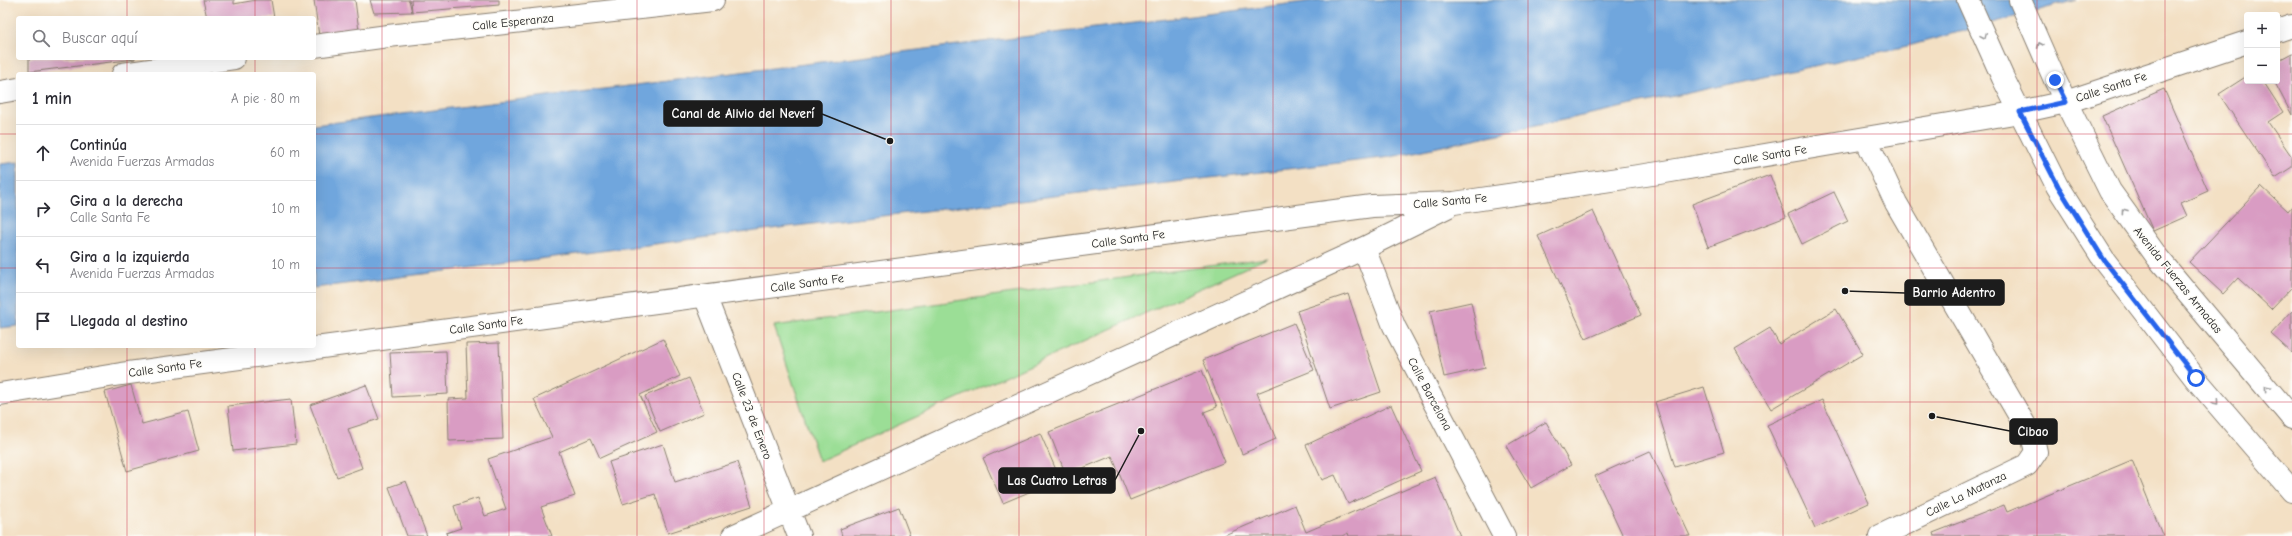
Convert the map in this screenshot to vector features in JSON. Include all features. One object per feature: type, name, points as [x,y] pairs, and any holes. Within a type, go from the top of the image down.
[{"type":"street","name":"Calle Esperanza","points":[[316,46],[570,8],[713,0]]},
{"type":"street","points":[[1968,0],[2003,78],[2058,186],[2104,260],[2196,378],[2292,491]]},
{"type":"street","name":"Avenida Fuerzas Armadas","points":[[2020,0],[2055,80],[2110,191],[2158,258],[2292,418]]},
{"type":"street","points":[[2280,31],[2292,26]]},
{"type":"street","name":"Calle Santa Fe","points":[[316,348],[1372,206],[1454,203],[1658,173],[1866,139],[2020,112],[2066,102],[2244,43]]},
{"type":"street","points":[[137,72],[220,60]]},
{"type":"street","points":[[0,92],[16,89]]},
{"type":"street","name":"Calle La Matanza","points":[[1866,139],[1896,203],[2033,439],[2036,452],[2027,465],[1880,536]]},
{"type":"street","points":[[732,536],[1364,248],[1454,203]]},
{"type":"street","name":"Calle Barcelona","points":[[1364,248],[1394,326],[1504,536]]},
{"type":"street","name":"Calle 23 de Enero","points":[[705,296],[799,536]]},
{"type":"street","name":"Calle Santa Fe","points":[[0,394],[128,373],[315,348]]},
{"type":"green space","points":[[1267,258],[819,461],[774,326]]},
{"type":"water","points":[[1320,0],[2076,0],[1912,45],[1391,157],[787,227],[316,288],[316,125]]},
{"type":"water","points":[[16,162],[16,326],[0,328],[0,164]]},
{"type":"building","points":[[203,0],[234,0],[234,4],[256,0],[271,0],[274,16],[207,16]]},
{"type":"building","points":[[314,0],[355,0],[359,31],[319,36]]},
{"type":"building","points":[[370,0],[409,0],[412,12],[374,13]]},
{"type":"building","points":[[411,0],[499,0],[499,5],[412,12]]},
{"type":"building","points":[[2292,53],[2292,115],[2276,84],[2280,84],[2280,59]]},
{"type":"building","points":[[29,60],[127,60],[29,72]]},
{"type":"building","points":[[2244,78],[2244,84],[2265,84],[2283,112],[2268,122],[2292,157],[2292,167],[2275,178],[2219,94]]},
{"type":"building","points":[[2164,89],[2208,191],[2181,203],[2187,216],[2153,231],[2102,116]]},
{"type":"building","points":[[1770,175],[1786,217],[1708,247],[1692,204]]},
{"type":"building","points":[[2261,186],[2288,211],[2292,206],[2292,287],[2271,309],[2238,278],[2223,294],[2189,262]]},
{"type":"building","points":[[1834,192],[1848,221],[1802,244],[1788,214]]},
{"type":"building","points":[[1593,211],[1641,315],[1586,339],[1538,236]]},
{"type":"building","points":[[1348,294],[1381,392],[1330,409],[1297,311]]},
{"type":"building","points":[[1471,302],[1485,368],[1444,377],[1430,311]]},
{"type":"building","points":[[1836,309],[1863,354],[1771,409],[1735,349],[1770,328],[1779,344]]},
{"type":"building","points":[[2292,311],[2292,353],[2271,334]]},
{"type":"building","points":[[1294,323],[1314,370],[1257,393],[1276,439],[1242,454],[1203,360]]},
{"type":"building","points":[[663,339],[680,376],[640,395],[657,432],[600,458],[591,438],[559,452],[575,496],[541,507],[552,536],[447,536],[446,533],[461,528],[454,506],[478,498],[485,516],[506,509],[488,459],[552,437],[534,399]]},
{"type":"building","points":[[499,343],[503,439],[449,441],[448,399],[468,398],[466,344]]},
{"type":"building","points":[[446,351],[448,394],[393,397],[390,353]]},
{"type":"building","points":[[1202,370],[1217,407],[1204,412],[1225,462],[1130,500],[1112,456],[1066,475],[1049,432]]},
{"type":"building","points":[[689,378],[704,413],[660,432],[645,396]]},
{"type":"building","points":[[131,385],[142,424],[188,412],[199,451],[127,471],[105,392]]},
{"type":"building","points":[[366,385],[379,419],[348,429],[362,468],[337,477],[310,405]]},
{"type":"building","points":[[1704,387],[1724,452],[1675,467],[1655,402]]},
{"type":"building","points":[[291,399],[296,444],[233,451],[228,406]]},
{"type":"building","points":[[1822,400],[1869,503],[1815,528],[1767,425]]},
{"type":"building","points":[[1391,405],[1421,471],[1348,504],[1335,475],[1322,480],[1306,445]]},
{"type":"building","points":[[1546,422],[1571,465],[1531,488],[1506,446]]},
{"type":"building","points":[[1040,433],[1060,479],[1003,503],[983,458]]},
{"type":"building","points":[[663,444],[675,482],[737,462],[752,506],[668,533],[655,494],[623,504],[609,462]]},
{"type":"building","points":[[1650,451],[1690,536],[1623,536],[1595,476]]},
{"type":"building","points":[[2132,460],[2163,536],[1934,536],[1933,533],[2004,505],[2007,512]]},
{"type":"building","points":[[1435,477],[1460,536],[1349,536],[1348,533],[1342,536],[1222,536],[1295,505],[1306,532]]},
{"type":"building","points":[[406,481],[427,536],[407,536],[389,487]]},
{"type":"building","points":[[899,507],[910,536],[842,536],[840,529]]},
{"type":"place","name":"Canal de Alivio del Neverí","points":[[890,141]]},
{"type":"place","name":"Barrio Adentro","points":[[1845,291]]},
{"type":"place","name":"Cibao","points":[[1932,416]]},
{"type":"place","name":"Las Cuatro Letras","points":[[1141,431]]},
{"type":"route","points":[[2055,80],[2066,102],[2020,112],[2058,186],[2104,260],[2196,378]]}]
